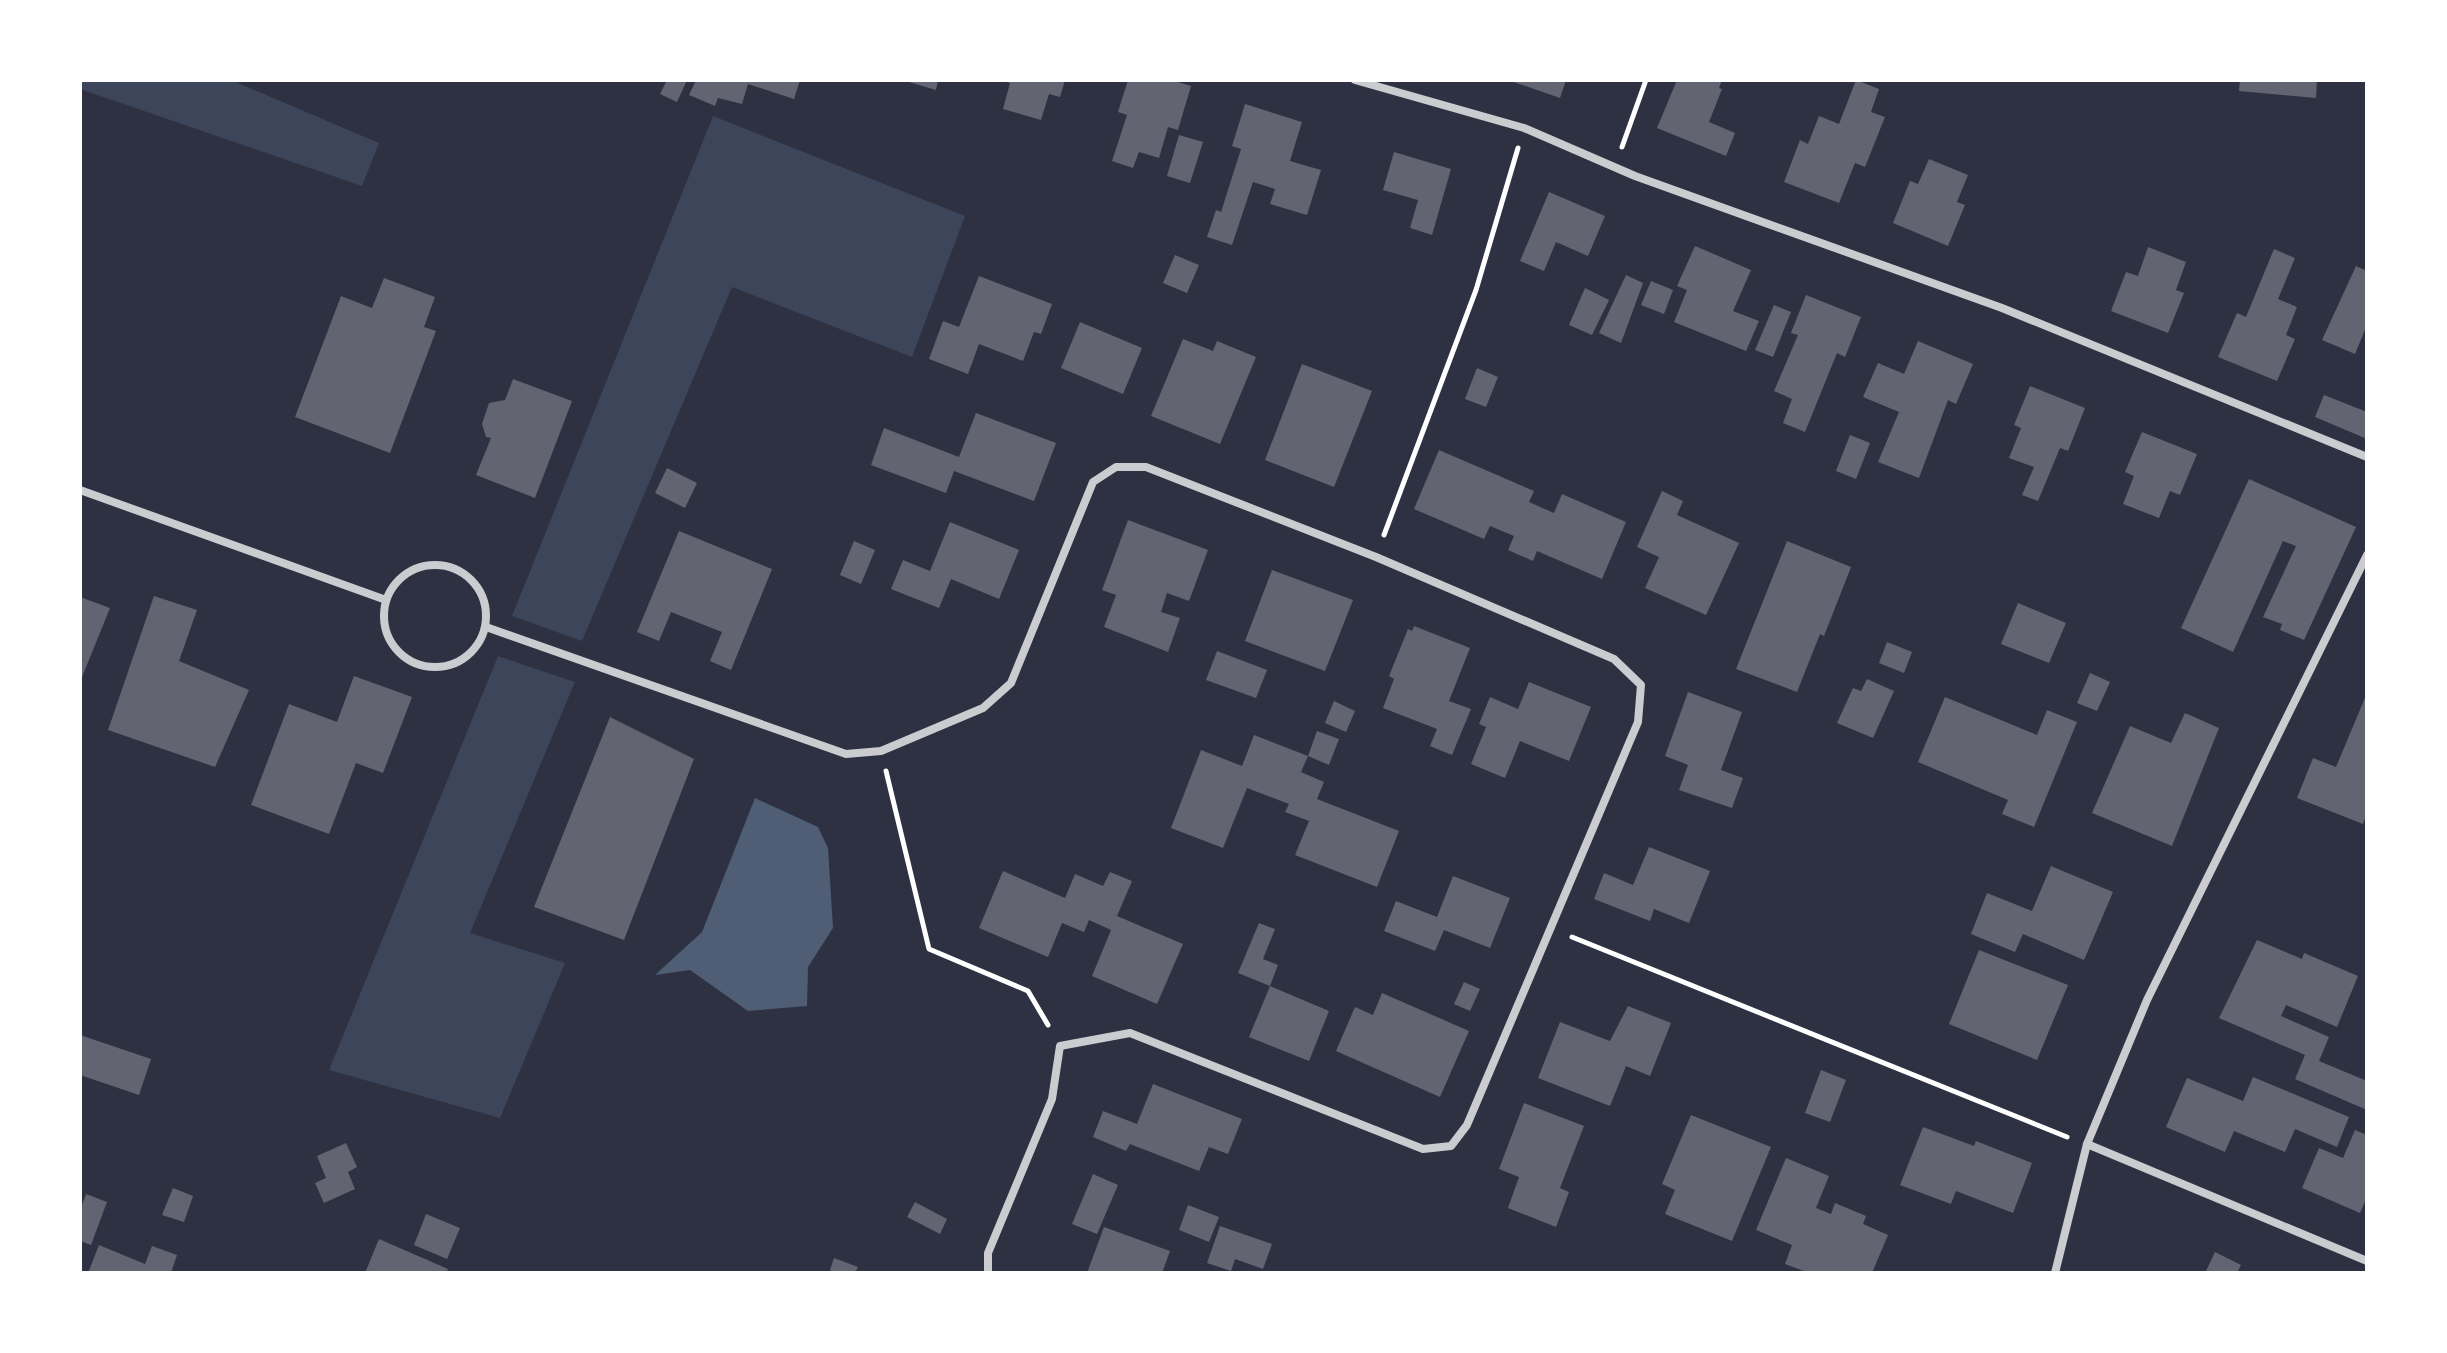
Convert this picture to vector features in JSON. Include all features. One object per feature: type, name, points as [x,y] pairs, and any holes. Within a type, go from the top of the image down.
[{"type":"street","points":[[1355,80],[1524,128],[1615,167],[2002,308],[2367,457]]},
{"type":"street","points":[[486,627],[846,754],[881,751],[983,708],[1011,683],[1093,482],[1116,467],[1146,467],[1376,557],[1614,659],[1641,685],[1638,722],[1467,1125],[1451,1146],[1423,1149],[1130,1033],[1060,1046],[1052,1099],[988,1253],[988,1273]]},
{"type":"street","points":[[80,490],[386,600]]},
{"type":"street","points":[[2055,1273],[2087,1144],[2147,1000],[2367,555]]},
{"type":"street","points":[[441,564],[472,579],[482,593],[487,610],[486,627],[480,643],[455,664],[421,666],[406,659],[390,640],[383,616],[386,600],[407,572],[441,564]]},
{"type":"street","points":[[2087,1144],[2367,1261]]},
{"type":"path","points":[[1615,167],[1646,80]]},
{"type":"path","points":[[1376,557],[1476,290],[1524,128]]},
{"type":"path","points":[[881,751],[929,949],[1028,991],[1060,1046]]},
{"type":"path","points":[[1549,928],[2087,1144]]},
{"type":"shaded area","points":[[80,80],[231,80],[379,143],[362,186],[80,89]]},
{"type":"shaded area","points":[[713,116],[965,216],[912,357],[732,287],[582,641],[512,616]]},
{"type":"shaded area","points":[[498,656],[575,682],[470,933],[565,963],[500,1118],[329,1070]]},
{"type":"shaded area","points":[[755,798],[818,827],[828,848],[833,928],[808,967],[807,1006],[748,1011],[690,970],[655,975],[702,932]]},
{"type":"building","points":[[667,80],[687,80],[677,102],[660,94]]},
{"type":"building","points":[[696,80],[800,80],[794,99],[748,84],[742,104],[718,98],[715,106],[689,95]]},
{"type":"building","points":[[902,80],[938,80],[936,90]]},
{"type":"building","points":[[1001,80],[1065,80],[1060,97],[1049,94],[1041,120],[1003,109],[1010,83]]},
{"type":"building","points":[[1128,80],[1171,80],[1191,86],[1178,130],[1168,127],[1159,158],[1139,152],[1133,168],[1112,161],[1127,115],[1118,112]]},
{"type":"building","points":[[1508,80],[1566,80],[1560,98]]},
{"type":"building","points":[[1677,80],[1722,80],[1719,88],[1722,89],[1709,122],[1735,133],[1726,156],[1657,128]]},
{"type":"building","points":[[1856,80],[1879,89],[1871,112],[1885,117],[1865,167],[1855,163],[1839,203],[1784,182],[1800,140],[1808,144],[1819,116],[1839,124]]},
{"type":"building","points":[[2240,80],[2317,80],[2316,98],[2239,91]]},
{"type":"building","points":[[1245,104],[1302,122],[1290,161],[1321,170],[1307,215],[1270,204],[1275,189],[1253,182],[1232,245],[1207,237],[1216,210],[1221,212],[1241,149],[1232,146]]},
{"type":"building","points":[[1179,135],[1203,142],[1190,183],[1167,176]]},
{"type":"building","points":[[1394,152],[1451,169],[1432,235],[1410,228],[1418,200],[1383,190]]},
{"type":"building","points":[[1929,159],[1968,175],[1957,202],[1965,205],[1948,246],[1893,223],[1910,181],[1918,184]]},
{"type":"building","points":[[1549,192],[1605,216],[1588,256],[1556,242],[1544,271],[1520,261]]},
{"type":"building","points":[[1695,246],[1751,270],[1733,311],[1759,321],[1746,351],[1674,322],[1687,290],[1677,286]]},
{"type":"building","points":[[2148,247],[2186,262],[2176,290],[2184,293],[2168,333],[2111,311],[2126,272],[2138,276]]},
{"type":"building","points":[[2274,249],[2295,258],[2278,299],[2297,307],[2286,335],[2295,339],[2277,381],[2218,357],[2237,313],[2246,317]]},
{"type":"building","points":[[1175,255],[1199,265],[1187,293],[1163,283]]},
{"type":"building","points":[[2356,266],[2367,271],[2367,325],[2355,354],[2322,340]]},
{"type":"building","points":[[1626,275],[1643,283],[1621,343],[1599,333]]},
{"type":"building","points":[[979,276],[1052,304],[1041,334],[1034,332],[1023,361],[979,344],[968,374],[929,359],[943,321],[959,327]]},
{"type":"building","points":[[384,278],[435,297],[424,327],[436,331],[390,453],[295,417],[341,296],[372,308]]},
{"type":"building","points":[[1651,281],[1673,290],[1664,314],[1641,305]]},
{"type":"building","points":[[1585,288],[1609,300],[1592,335],[1569,325]]},
{"type":"building","points":[[1806,295],[1861,317],[1845,357],[1837,353],[1805,432],[1783,423],[1792,399],[1774,391],[1798,335],[1791,333]]},
{"type":"building","points":[[1774,305],[1791,312],[1773,357],[1755,350]]},
{"type":"building","points":[[1080,322],[1142,348],[1123,394],[1061,368]]},
{"type":"building","points":[[1183,339],[1213,351],[1217,341],[1256,357],[1220,444],[1151,416]]},
{"type":"building","points":[[1918,341],[1973,364],[1956,404],[1948,400],[1919,478],[1878,462],[1899,412],[1863,397],[1878,363],[1904,374]]},
{"type":"building","points":[[1302,364],[1372,391],[1334,487],[1265,460]]},
{"type":"building","points":[[1477,368],[1498,377],[1486,407],[1465,399]]},
{"type":"building","points":[[513,379],[572,401],[535,498],[476,475],[491,438],[486,437],[482,424],[489,403],[505,400]]},
{"type":"building","points":[[2030,386],[2085,408],[2068,451],[2060,448],[2038,501],[2022,495],[2034,467],[2009,458],[2021,428],[2014,425]]},
{"type":"building","points":[[2324,395],[2367,412],[2367,439],[2315,417]]},
{"type":"building","points":[[976,413],[1056,443],[1034,501],[954,471],[946,493],[871,465],[884,428],[959,457]]},
{"type":"building","points":[[2142,432],[2197,454],[2180,495],[2170,491],[2159,518],[2123,504],[2134,476],[2125,472]]},
{"type":"building","points":[[1850,435],[1870,443],[1856,479],[1836,471]]},
{"type":"building","points":[[1439,450],[1534,491],[1529,502],[1554,513],[1562,494],[1626,522],[1602,579],[1537,551],[1533,561],[1508,550],[1514,536],[1490,526],[1484,539],[1414,509]]},
{"type":"building","points":[[667,468],[697,483],[685,508],[655,493]]},
{"type":"building","points":[[2249,479],[2356,527],[2304,640],[2280,630],[2282,624],[2263,617],[2296,546],[2283,541],[2233,652],[2181,628]]},
{"type":"building","points":[[1662,491],[1683,501],[1677,515],[1739,543],[1706,615],[1645,588],[1659,557],[1637,547]]},
{"type":"building","points":[[1128,520],[1208,550],[1189,601],[1167,593],[1161,612],[1180,618],[1168,652],[1104,627],[1116,595],[1102,590]]},
{"type":"building","points":[[950,522],[1019,550],[999,599],[951,579],[939,608],[891,589],[903,560],[930,571]]},
{"type":"building","points":[[679,531],[772,569],[731,670],[710,661],[722,632],[671,612],[659,641],[637,632]]},
{"type":"building","points":[[854,541],[875,550],[861,584],[840,575]]},
{"type":"building","points":[[1787,541],[1851,567],[1824,636],[1820,634],[1797,692],[1736,669]]},
{"type":"building","points":[[1272,570],[1353,600],[1325,671],[1245,641]]},
{"type":"building","points":[[154,596],[197,610],[179,661],[249,690],[215,767],[108,730]]},
{"type":"building","points":[[80,597],[110,608],[80,682]]},
{"type":"building","points":[[2018,603],[2066,623],[2049,663],[2001,644]]},
{"type":"building","points":[[1414,626],[1470,648],[1449,701],[1471,709],[1452,755],[1430,746],[1437,729],[1383,708],[1394,679],[1389,676],[1408,629],[1412,631]]},
{"type":"building","points":[[1887,642],[1912,652],[1904,673],[1879,663]]},
{"type":"building","points":[[1217,651],[1267,670],[1256,698],[1206,680]]},
{"type":"building","points":[[2090,673],[2110,682],[2097,711],[2077,703]]},
{"type":"building","points":[[354,676],[412,697],[383,773],[356,763],[329,834],[251,805],[289,704],[337,722]]},
{"type":"building","points":[[1867,679],[1894,691],[1873,738],[1837,723],[1853,688],[1861,691]]},
{"type":"building","points":[[1529,682],[1591,707],[1569,761],[1520,741],[1505,778],[1471,764],[1486,727],[1479,724],[1490,697],[1518,709]]},
{"type":"building","points":[[1688,692],[1742,712],[1721,770],[1743,778],[1732,808],[1679,790],[1688,765],[1665,756]]},
{"type":"building","points":[[2367,693],[2367,813],[2363,824],[2297,798],[2313,758],[2336,767]]},
{"type":"building","points":[[1945,697],[2037,735],[2047,710],[2077,722],[2034,827],[2002,814],[2008,800],[1918,762]]},
{"type":"building","points":[[1334,701],[1355,711],[1346,732],[1325,723]]},
{"type":"building","points":[[2185,713],[2219,728],[2172,846],[2092,813],[2130,726],[2171,743]]},
{"type":"building","points":[[610,717],[694,759],[624,940],[534,907]]},
{"type":"building","points":[[1317,731],[1339,739],[1329,765],[1308,756]]},
{"type":"building","points":[[1254,735],[1308,756],[1301,772],[1324,782],[1317,799],[1399,831],[1377,887],[1295,855],[1309,821],[1285,812],[1289,804],[1247,788],[1223,848],[1171,828],[1201,750],[1242,766]]},
{"type":"building","points":[[1649,847],[1710,871],[1689,923],[1654,909],[1650,921],[1594,899],[1604,873],[1633,885]]},
{"type":"building","points":[[2051,866],[2113,892],[2084,960],[2023,934],[2015,952],[1971,934],[1987,893],[2032,911]]},
{"type":"building","points":[[1003,871],[1065,898],[1075,874],[1103,886],[1110,872],[1132,881],[1117,916],[1183,944],[1157,1004],[1092,976],[1111,930],[1089,920],[1084,932],[1062,923],[1048,957],[979,928]]},
{"type":"building","points":[[1453,876],[1510,898],[1490,948],[1444,930],[1435,951],[1384,931],[1396,901],[1437,917]]},
{"type":"building","points":[[1259,923],[1275,929],[1263,959],[1278,965],[1270,986],[1238,973]]},
{"type":"building","points":[[2257,940],[2302,959],[2304,953],[2358,976],[2337,1027],[2286,1005],[2281,1016],[2329,1037],[2319,1061],[2367,1081],[2367,1110],[2295,1079],[2305,1055],[2219,1018]]},
{"type":"building","points":[[1979,950],[2068,985],[2037,1060],[1949,1024]]},
{"type":"building","points":[[1464,982],[1480,989],[1470,1011],[1454,1004]]},
{"type":"building","points":[[1270,986],[1329,1011],[1309,1061],[1249,1037]]},
{"type":"building","points":[[1382,993],[1469,1031],[1440,1097],[1336,1051],[1355,1007],[1373,1015]]},
{"type":"building","points":[[1628,1006],[1671,1023],[1650,1076],[1626,1066],[1610,1106],[1538,1078],[1560,1022],[1610,1041]]},
{"type":"building","points":[[80,1035],[151,1059],[139,1095],[80,1075]]},
{"type":"building","points":[[1821,1070],[1846,1080],[1830,1122],[1805,1113]]},
{"type":"building","points":[[2253,1077],[2349,1117],[2337,1147],[2295,1129],[2285,1152],[2234,1131],[2225,1152],[2166,1127],[2187,1078],[2243,1101]]},
{"type":"building","points":[[1153,1084],[1242,1119],[1228,1154],[1209,1147],[1199,1171],[1130,1144],[1126,1151],[1093,1137],[1103,1111],[1137,1124]]},
{"type":"building","points":[[1524,1103],[1584,1126],[1560,1188],[1569,1192],[1556,1227],[1508,1208],[1519,1177],[1499,1169]]},
{"type":"building","points":[[1691,1115],[1771,1147],[1732,1241],[1665,1214],[1675,1190],[1662,1184]]},
{"type":"building","points":[[1923,1127],[1974,1146],[1976,1141],[2032,1163],[2013,1213],[1956,1191],[1951,1204],[1900,1185]]},
{"type":"building","points":[[2355,1130],[2367,1135],[2367,1197],[2360,1213],[2302,1188],[2319,1148],[2343,1158]]},
{"type":"building","points":[[346,1143],[357,1167],[348,1172],[355,1189],[324,1203],[315,1183],[326,1178],[317,1156]]},
{"type":"building","points":[[1786,1158],[1829,1176],[1816,1208],[1831,1214],[1835,1203],[1866,1216],[1863,1224],[1888,1235],[1872,1273],[1809,1273],[1785,1264],[1792,1245],[1756,1230]]},
{"type":"building","points":[[1093,1174],[1118,1185],[1097,1234],[1072,1224]]},
{"type":"building","points":[[173,1188],[193,1196],[184,1222],[162,1215]]},
{"type":"building","points":[[86,1194],[107,1202],[91,1245],[80,1241],[80,1211]]},
{"type":"building","points":[[915,1202],[947,1219],[940,1234],[907,1217]]},
{"type":"building","points":[[1188,1205],[1219,1217],[1209,1242],[1179,1230]]},
{"type":"building","points":[[426,1214],[460,1228],[447,1259],[414,1245]]},
{"type":"building","points":[[1220,1226],[1272,1244],[1263,1269],[1235,1259],[1231,1271],[1207,1263]]},
{"type":"building","points":[[1104,1227],[1170,1251],[1162,1273],[1087,1273]]},
{"type":"building","points":[[379,1239],[448,1269],[446,1273],[365,1273]]},
{"type":"building","points":[[99,1245],[145,1264],[152,1246],[177,1255],[171,1273],[88,1273]]},
{"type":"building","points":[[2215,1252],[2241,1265],[2237,1273],[2205,1273]]},
{"type":"building","points":[[834,1258],[858,1267],[855,1273],[829,1273]]}]
